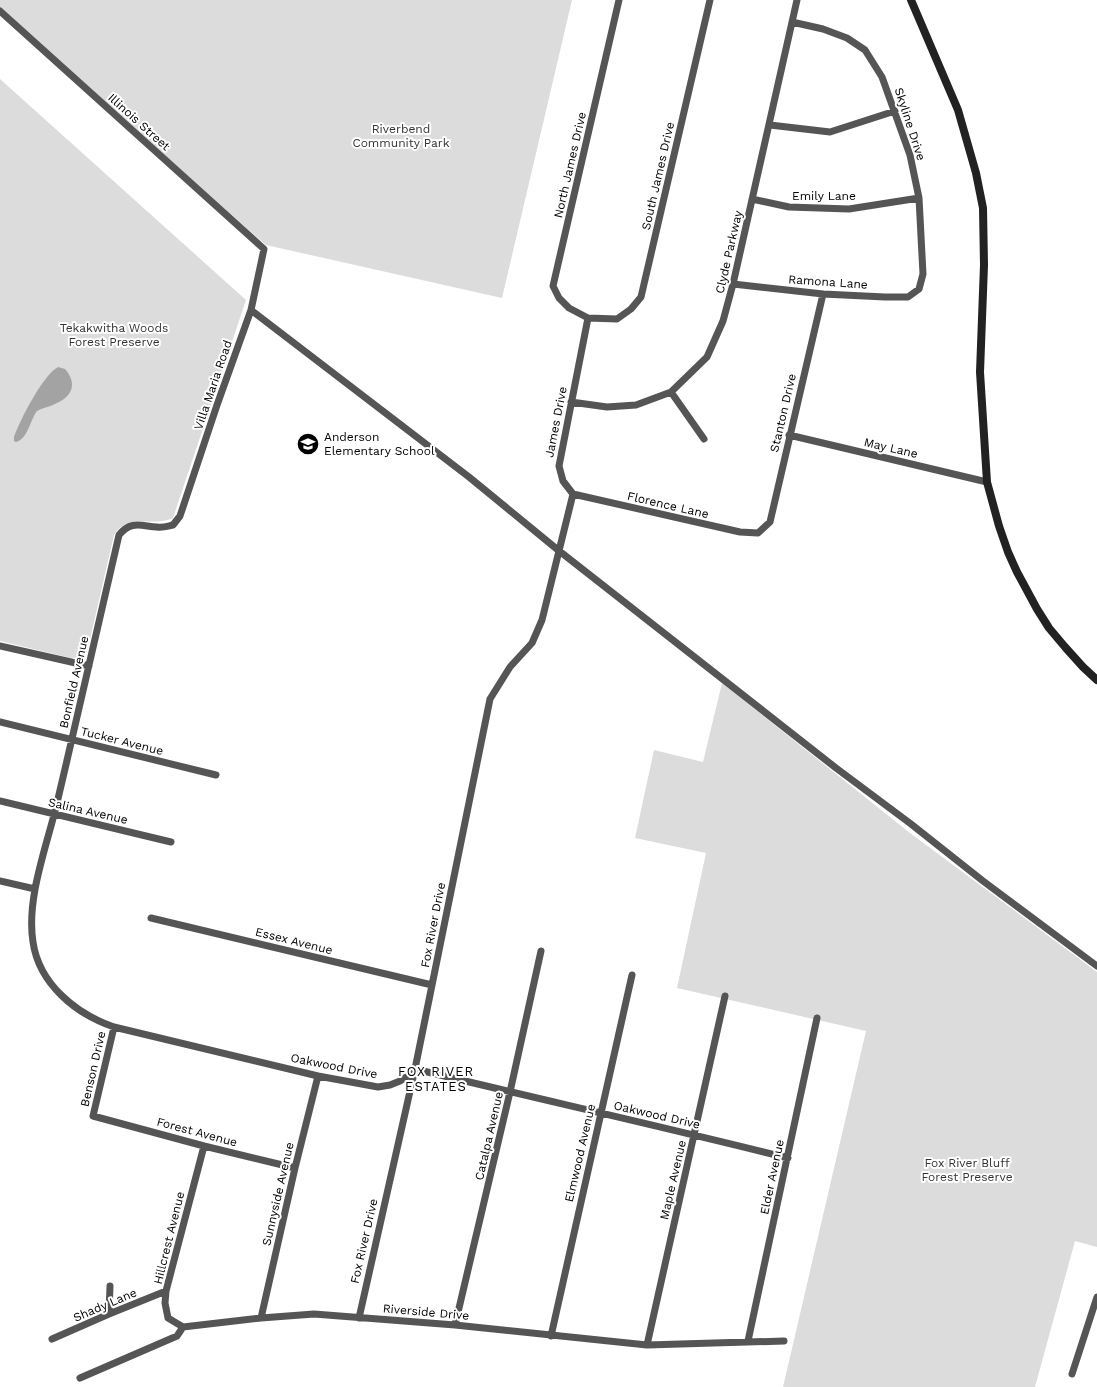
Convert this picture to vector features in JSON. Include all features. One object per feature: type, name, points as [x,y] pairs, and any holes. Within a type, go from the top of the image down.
[{"type":"main road","points":[[911,0],[958,110],[976,173],[983,208],[984,265],[980,372],[987,482],[999,526],[1008,552],[1049,628],[1083,667],[1097,680]]},
{"type":"street","name":"North James Drive","points":[[588,318],[569,308],[559,298],[553,286],[619,0]]},
{"type":"street","name":"South James Drive","points":[[588,318],[617,319],[631,309],[641,297],[710,0]]},
{"type":"street","name":"Clyde Parkway","points":[[571,402],[607,407],[636,405],[671,392],[707,357],[723,321],[733,284],[797,0]]},
{"type":"street","name":"Illinois Street","points":[[0,11],[264,249]]},
{"type":"street","name":"Skyline Drive","points":[[792,22],[824,29],[847,38],[865,50],[882,76],[910,155],[919,198],[923,274],[919,289]]},
{"type":"street","points":[[770,125],[830,132],[895,111]]},
{"type":"street","name":"Emily Lane","points":[[752,199],[788,207],[849,209],[919,198]]},
{"type":"street","name":"Villa Maria Road","points":[[173,526],[180,516],[251,310],[264,249]]},
{"type":"street","name":"Ramona Lane","points":[[733,284],[823,294],[885,297],[908,297],[919,289]]},
{"type":"street","name":"Stanton Drive","points":[[758,532],[770,522],[823,294]]},
{"type":"street","points":[[251,310],[463,473],[558,550],[836,768],[1097,966]]},
{"type":"street","name":"James Drive","points":[[573,494],[563,481],[559,466],[588,318]]},
{"type":"street","points":[[671,392],[704,439]]},
{"type":"street","name":"May Lane","points":[[789,436],[987,482]]},
{"type":"street","points":[[558,550],[573,494]]},
{"type":"street","name":"Florence Lane","points":[[573,494],[740,532],[758,532]]},
{"type":"street","name":"Bonfield Avenue","points":[[35,889],[72,740],[119,535],[124,529],[132,525],[159,527],[173,526]]},
{"type":"street","name":"Fox River Drive","points":[[359,1318],[415,1069],[490,699],[510,667],[532,642],[542,620],[558,550]]},
{"type":"street","points":[[0,646],[88,666]]},
{"type":"street","name":"Tucker Avenue","points":[[0,722],[216,775]]},
{"type":"street","name":"Salina Avenue","points":[[0,802],[171,842]]},
{"type":"street","points":[[0,881],[35,889]]},
{"type":"street","name":"Oakwood Drive","points":[[35,889],[31,914],[32,942],[43,973],[59,993],[77,1008],[97,1021],[318,1076],[378,1087],[390,1085],[400,1081],[415,1069],[600,1114],[695,1134],[788,1158]]},
{"type":"street","name":"Essex Avenue","points":[[151,918],[432,986]]},
{"type":"street","name":"Catalpa Avenue","points":[[454,1325],[510,1092],[541,951]]},
{"type":"street","name":"Elmwood Avenue","points":[[551,1336],[632,975]]},
{"type":"street","name":"Maple Avenue","points":[[647,1345],[725,996]]},
{"type":"street","name":"Elder Avenue","points":[[748,1341],[818,1018]]},
{"type":"street","name":"Benson Drive","points":[[93,1116],[114,1026]]},
{"type":"street","name":"Sunnyside Avenue","points":[[261,1318],[295,1168],[318,1076]]},
{"type":"street","name":"Forest Avenue","points":[[93,1116],[204,1146],[295,1168]]},
{"type":"street","name":"Hillcrest Avenue","points":[[183,1327],[168,1318],[165,1303],[166,1291],[204,1146]]},
{"type":"street","points":[[109,1314],[110,1286]]},
{"type":"street","name":"Shady Lane","points":[[52,1339],[166,1291]]},
{"type":"street","points":[[1072,1374],[1097,1297]]},
{"type":"street","name":"Riverside Drive","points":[[183,1327],[261,1318],[314,1314],[454,1325],[647,1345],[784,1341]]},
{"type":"street","points":[[80,1378],[177,1336],[183,1327]]},
{"type":"green space","name":"Riverbend Community Park","points":[[0,0],[572,0],[502,298],[266,245],[117,114],[0,7]]},
{"type":"green space","name":"Tekakwitha Woods Forest Preserve","points":[[0,79],[246,300],[173,518],[165,521],[141,521],[127,524],[120,528],[114,535],[88,648],[81,656],[74,658],[0,641]]},
{"type":"green space","name":"Fox River Bluff Forest Preserve","points":[[722,683],[910,833],[1097,972],[1097,1247],[1075,1241],[1035,1387],[783,1387],[866,1031],[677,988],[706,853],[635,838],[654,750],[703,762]]},
{"type":"shaded area","points":[[58,367],[65,369],[69,375],[72,385],[69,394],[61,401],[37,411],[23,437],[16,442],[14,441],[17,429],[39,388]]},
{"type":"place","name":"Anderson Elementary School","points":[[308,444]]},
{"type":"district","name":"FOX RIVER ESTATES","points":[[436,1078]]}]
